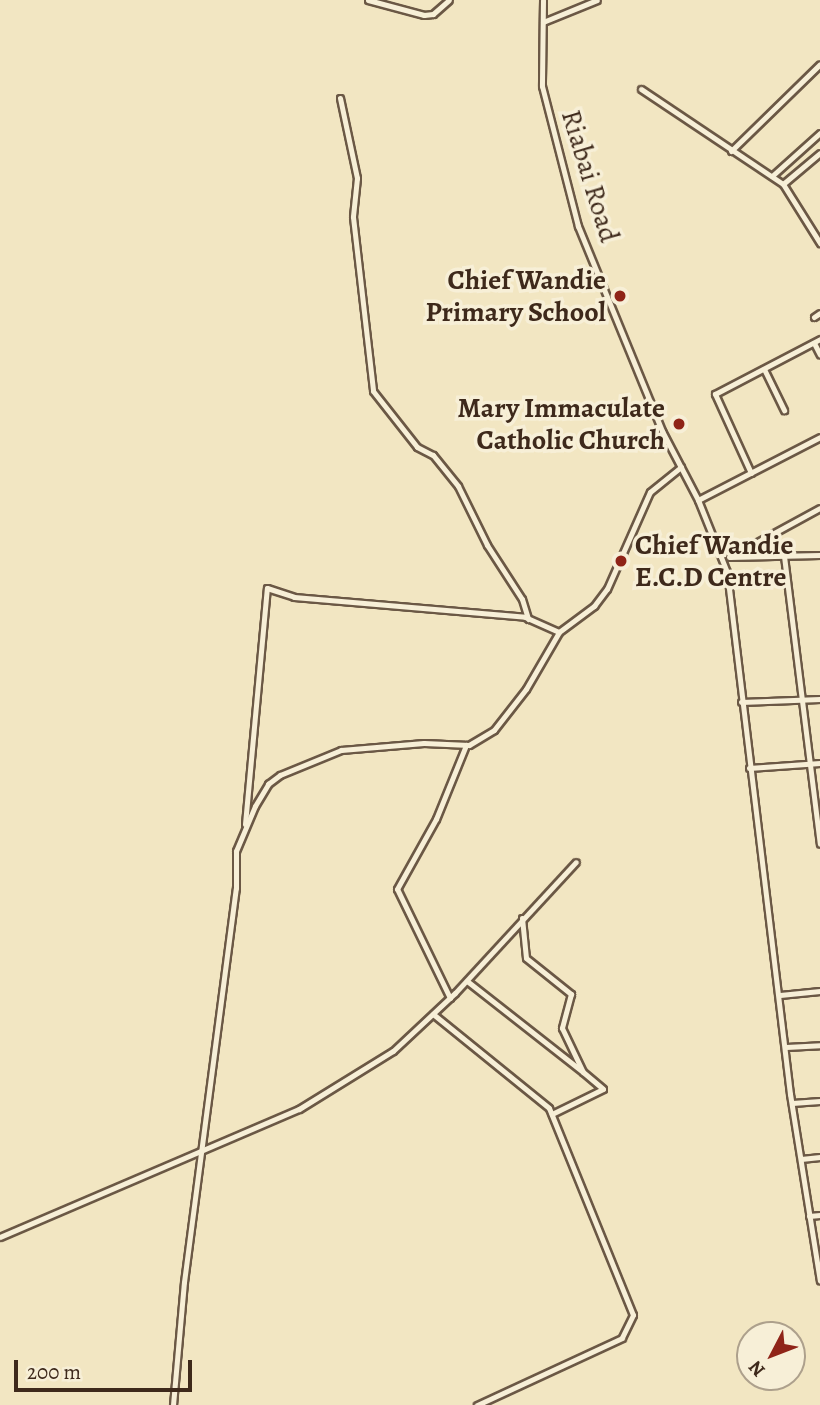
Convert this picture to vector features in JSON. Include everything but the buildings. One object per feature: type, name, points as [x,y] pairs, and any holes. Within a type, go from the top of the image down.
[{"type":"street","points":[[368,0],[424,15],[433,14],[449,0]]},
{"type":"street","name":"Riabai Road","points":[[544,0],[542,86],[578,226],[681,467],[727,558],[741,702],[792,1103],[820,1281]]},
{"type":"street","points":[[543,22],[597,0]]},
{"type":"street","points":[[731,151],[820,64]]},
{"type":"street","points":[[641,89],[783,184],[803,210],[820,243]]},
{"type":"street","points":[[340,98],[357,178],[353,218],[373,391],[417,447],[433,455],[458,486],[487,545],[522,599],[528,619]]},
{"type":"street","points":[[772,176],[820,134]]},
{"type":"street","points":[[783,184],[820,153]]},
{"type":"street","points":[[814,235],[820,230]]},
{"type":"street","points":[[751,473],[715,397],[817,341],[820,355]]},
{"type":"street","points":[[764,369],[784,410]]},
{"type":"street","points":[[698,500],[820,437]]},
{"type":"street","points":[[173,1405],[202,1148],[235,893],[236,851],[245,827],[268,784],[341,750],[424,743],[477,743],[502,721],[559,632],[594,606],[607,589],[650,492],[681,467]]},
{"type":"street","points":[[727,558],[820,508]]},
{"type":"street","points":[[727,558],[820,555]]},
{"type":"street","points":[[784,556],[820,844]]},
{"type":"street","points":[[245,827],[267,588],[294,597],[528,619],[559,632]]},
{"type":"street","points":[[741,702],[820,699]]},
{"type":"street","points":[[450,998],[397,888],[436,819],[466,745]]},
{"type":"street","points":[[749,768],[820,763]]},
{"type":"street","points":[[0,1237],[313,1102],[393,1051],[467,981],[576,862]]},
{"type":"street","points":[[522,918],[526,958],[573,996],[562,1028],[583,1072]]},
{"type":"street","points":[[467,981],[603,1086],[602,1093],[552,1114]]},
{"type":"street","points":[[780,995],[820,991]]},
{"type":"street","points":[[433,1014],[552,1114],[633,1315],[622,1338],[477,1405]]},
{"type":"street","points":[[786,1047],[820,1045]]},
{"type":"street","points":[[792,1103],[820,1101]]},
{"type":"street","points":[[801,1159],[820,1157]]},
{"type":"street","points":[[808,1216],[820,1215]]},
{"type":"place","name":"Chief Wandie Primary School","points":[[620,296]]},
{"type":"place","name":"Mary Immaculate Catholic Church","points":[[679,424]]},
{"type":"place","name":"Chief Wandie E.C.D Centre","points":[[621,561]]}]
